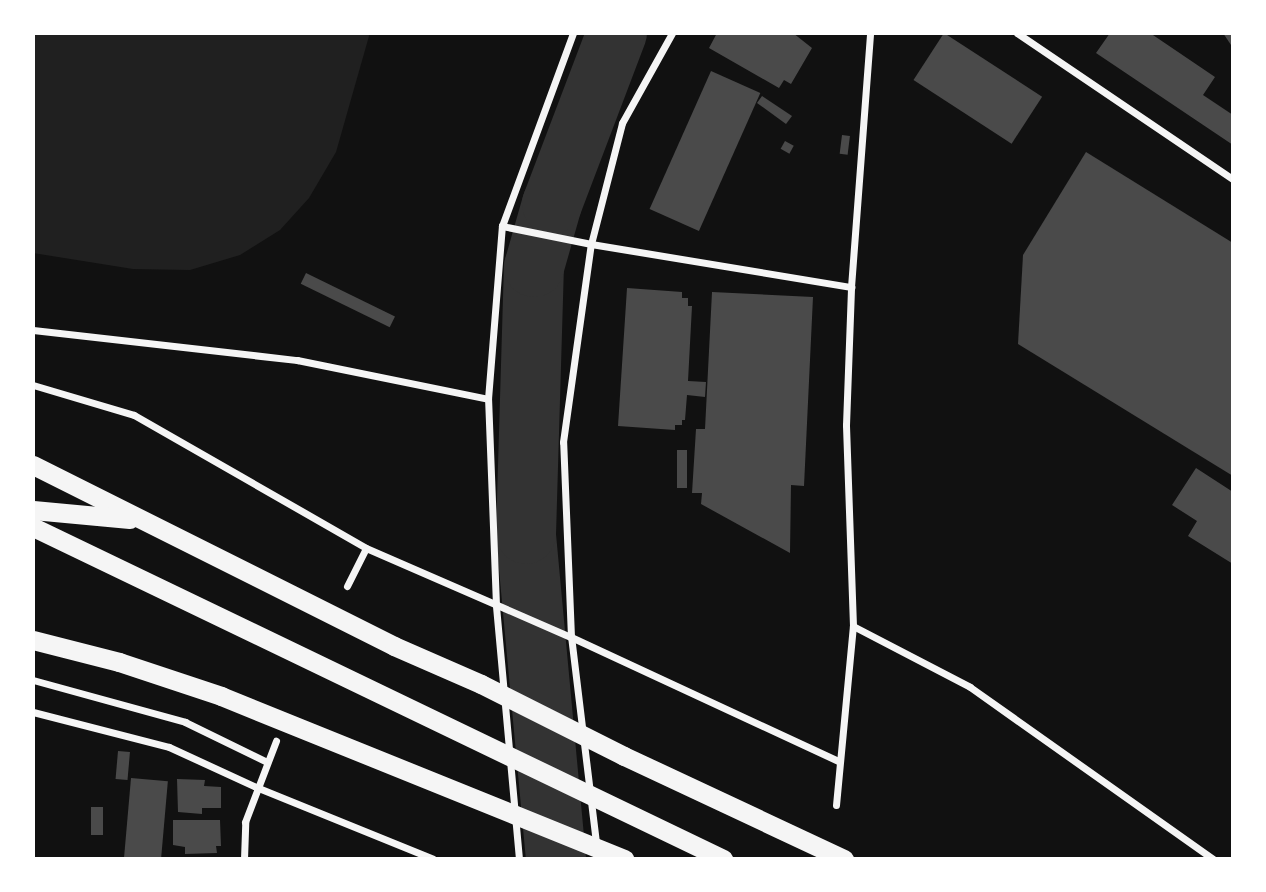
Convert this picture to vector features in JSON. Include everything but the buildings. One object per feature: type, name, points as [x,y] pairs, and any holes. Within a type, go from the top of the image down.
[{"type":"highway","points":[[33,466],[394,646],[481,684],[624,756],[844,859]]},
{"type":"highway","points":[[33,510],[141,520]]},
{"type":"highway","points":[[33,527],[723,859]]},
{"type":"highway","points":[[33,640],[119,662],[221,696],[612,857]]},
{"type":"street","points":[[519,859],[496,605],[488,399],[502,226],[573,33]]},
{"type":"street","points":[[612,857],[572,637],[563,442],[591,244],[622,123],[672,33]]},
{"type":"street","points":[[836,805],[838,761],[853,626],[846,425],[851,287],[870,33]]},
{"type":"street","points":[[1017,33],[1233,180]]},
{"type":"street","points":[[502,226],[591,244],[851,287]]},
{"type":"street","points":[[33,330],[297,360],[488,399]]},
{"type":"street","points":[[33,385],[134,415],[366,548],[572,637],[838,761]]},
{"type":"street","points":[[347,586],[366,548]]},
{"type":"street","points":[[853,626],[970,687],[1213,859]]},
{"type":"street","points":[[33,680],[185,722],[267,762]]},
{"type":"street","points":[[33,712],[169,747],[256,787],[433,859]]},
{"type":"street","points":[[244,859],[245,822],[256,787],[276,741]]},
{"type":"shaded area","points":[[33,33],[368,33],[369,36],[336,152],[309,198],[280,230],[240,255],[190,270],[133,269],[33,253]]},
{"type":"waterway","points":[[556,859],[526,534],[534,267],[552,204],[617,33]]}]
